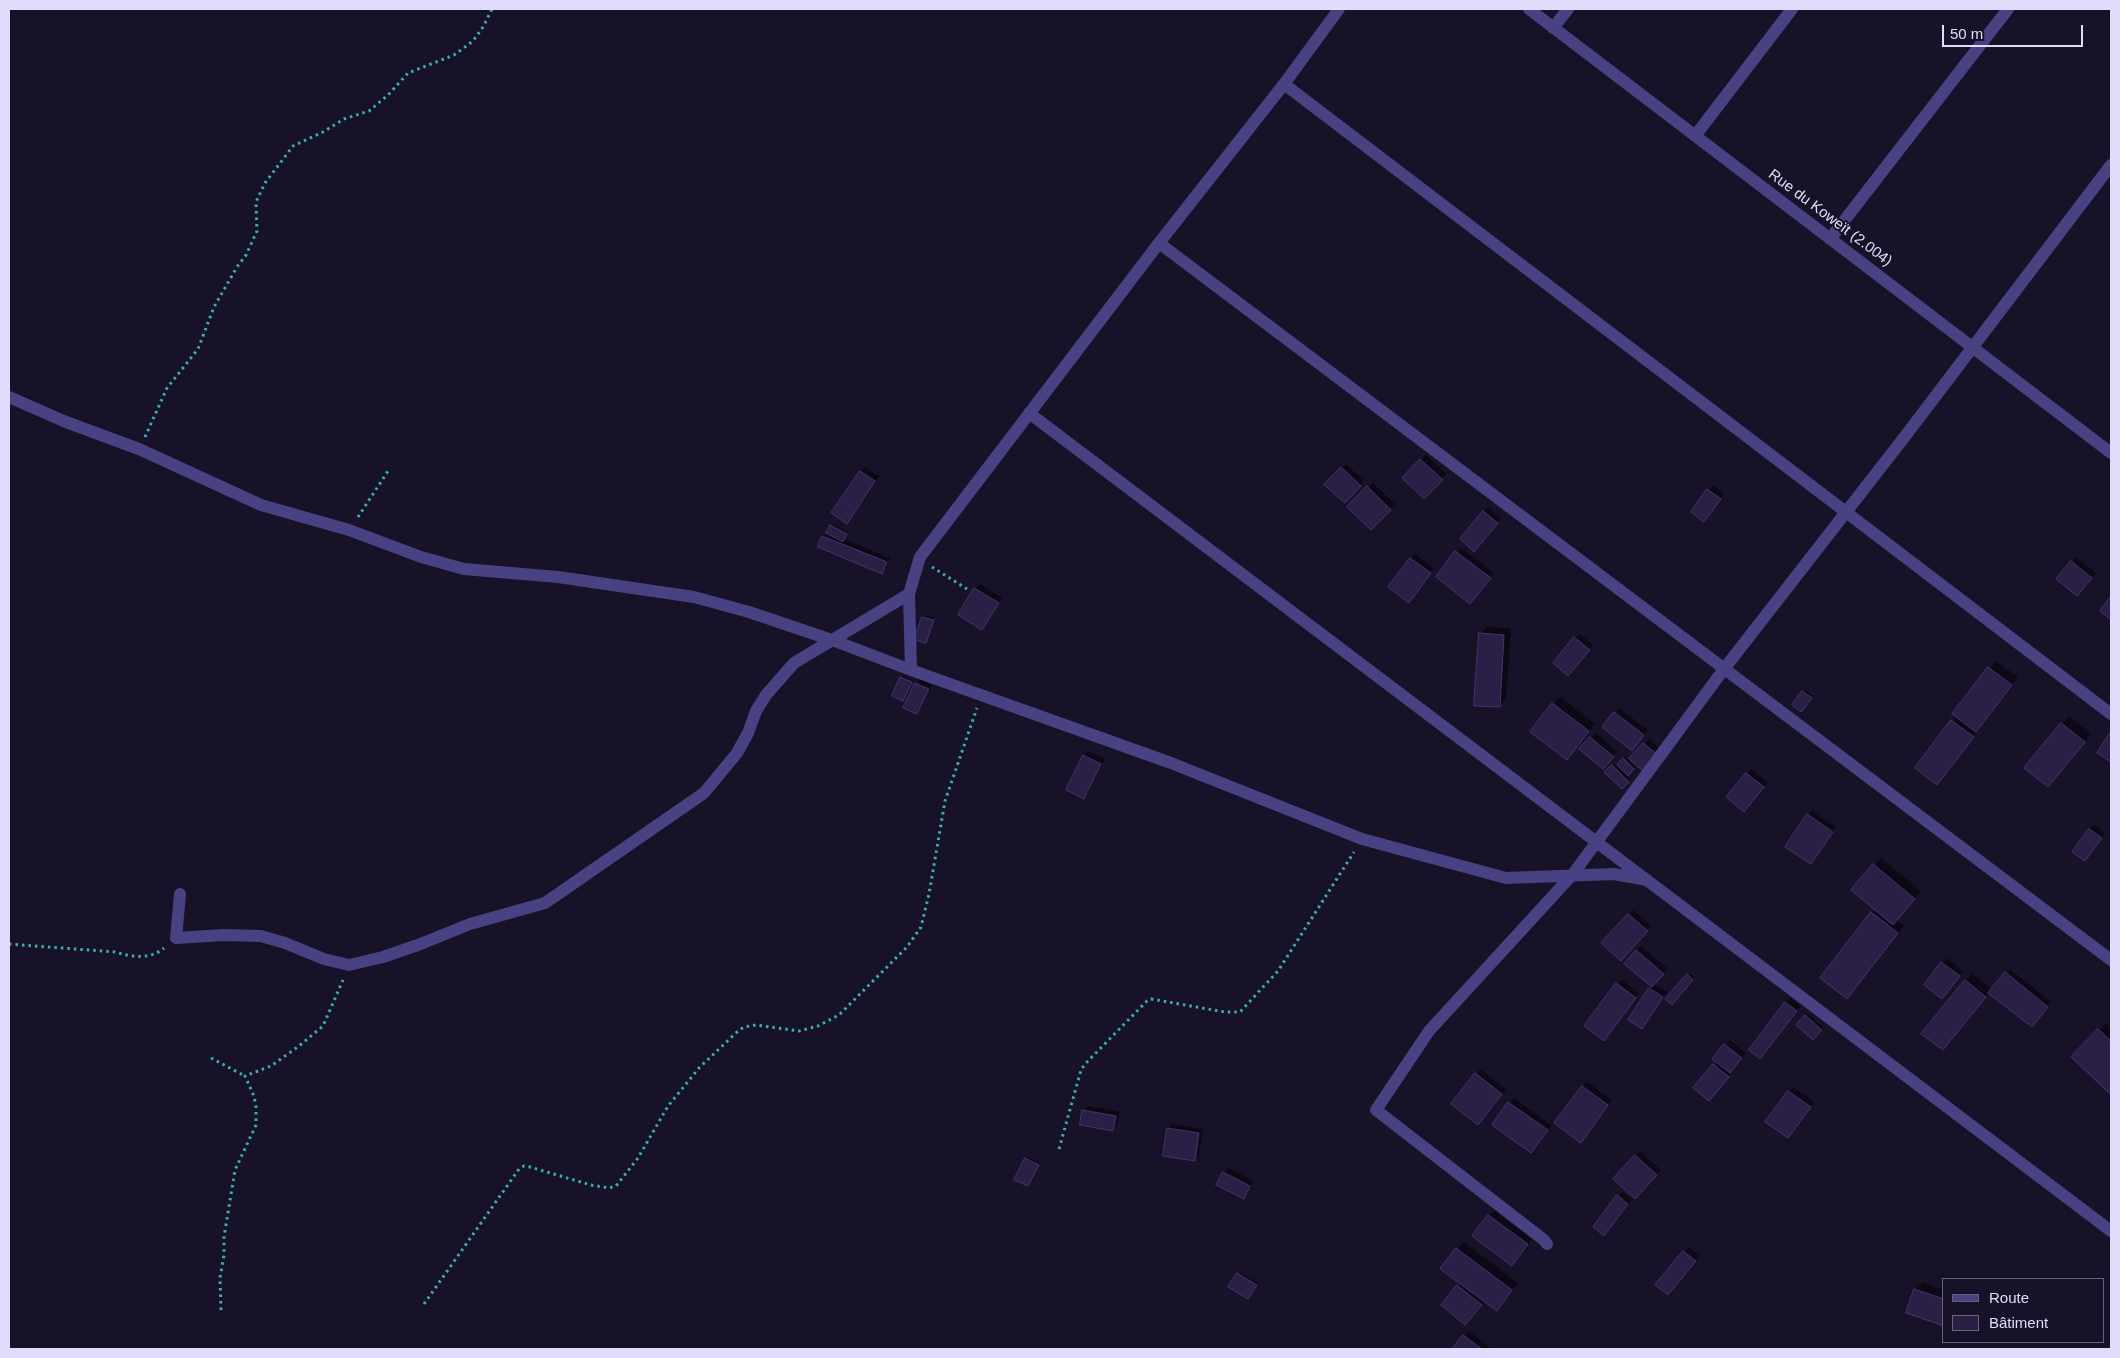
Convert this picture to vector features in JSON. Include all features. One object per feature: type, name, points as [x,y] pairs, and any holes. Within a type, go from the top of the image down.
[{"type":"street","points":[[911,670],[909,594],[920,557],[1340,9]]},
{"type":"street","name":"Rue du Koweït (2.004)","points":[[1529,9],[2111,453]]},
{"type":"street","points":[[1554,28],[1568,9]]},
{"type":"street","points":[[1695,136],[1792,9]]},
{"type":"street","points":[[1830,239],[2008,9]]},
{"type":"street","points":[[1284,84],[2111,714]]},
{"type":"street","points":[[1547,1244],[1376,1110],[1429,1030],[1573,874],[1724,669],[1973,348],[2111,165]]},
{"type":"street","points":[[1159,243],[2111,960]]},
{"type":"street","points":[[9,397],[66,422],[140,450],[260,504],[349,530],[421,557],[464,569],[558,577],[694,597],[749,612],[832,640],[1171,763],[1362,839],[1506,878],[1518,879],[1573,874],[1614,874],[1647,880]]},
{"type":"street","points":[[1029,413],[2111,1231]]},
{"type":"street","points":[[180,894],[176,938],[222,935],[261,936],[285,943],[324,959],[349,965],[383,957],[470,924],[545,903],[704,793],[737,753],[761,703],[782,674],[794,662],[909,594]]},
{"type":"path","points":[[140,450],[167,388],[198,349],[214,307],[246,255],[257,231],[256,202],[266,183],[293,146],[323,132],[344,118],[369,111],[388,96],[408,73],[454,55],[473,41],[492,9]]},
{"type":"path","points":[[349,530],[390,468]]},
{"type":"path","points":[[920,557],[967,589]]},
{"type":"path","points":[[424,1304],[519,1169],[524,1166],[530,1167],[591,1185],[609,1188],[616,1186],[638,1158],[668,1106],[699,1068],[744,1027],[756,1025],[799,1032],[818,1026],[839,1015],[908,947],[921,927],[929,894],[945,801],[981,695]]},
{"type":"path","points":[[1059,1149],[1081,1070],[1099,1050],[1147,1001],[1151,1000],[1226,1012],[1240,1012],[1278,971],[1362,839]]},
{"type":"path","points":[[9,944],[115,952],[128,956],[144,957],[159,953],[176,938]]},
{"type":"path","points":[[245,1076],[271,1066],[323,1026],[349,965]]},
{"type":"path","points":[[211,1058],[245,1076],[256,1107],[256,1125],[235,1170],[224,1237],[224,1255],[220,1278],[221,1310]]},
{"type":"building","points":[[1420,459],[1443,480],[1424,499],[1402,478]]},
{"type":"building","points":[[1341,467],[1361,486],[1345,503],[1324,485]]},
{"type":"building","points":[[860,471],[875,481],[847,524],[831,513]]},
{"type":"building","points":[[1367,486],[1391,510],[1371,530],[1347,507]]},
{"type":"building","points":[[1707,489],[1721,499],[1704,522],[1691,512]]},
{"type":"building","points":[[1483,511],[1498,523],[1474,552],[1460,539]]},
{"type":"building","points":[[830,525],[847,534],[843,542],[826,533]]},
{"type":"building","points":[[822,536],[887,562],[882,574],[818,547]]},
{"type":"building","points":[[1455,551],[1491,578],[1470,604],[1436,577]]},
{"type":"building","points":[[1410,558],[1431,573],[1409,603],[1388,587]]},
{"type":"building","points":[[2071,561],[2092,578],[2077,596],[2056,579]]},
{"type":"building","points":[[974,588],[999,603],[982,630],[958,615]]},
{"type":"building","points":[[2111,596],[2111,620],[2100,611]]},
{"type":"building","points":[[922,617],[934,620],[926,643],[914,640]]},
{"type":"building","points":[[1479,633],[1504,635],[1500,707],[1474,706]]},
{"type":"building","points":[[1574,637],[1590,650],[1568,676],[1553,663]]},
{"type":"building","points":[[1988,667],[2012,685],[1976,732],[1952,714]]},
{"type":"building","points":[[900,677],[912,682],[903,701],[892,696]]},
{"type":"building","points":[[915,683],[929,689],[917,714],[903,708]]},
{"type":"building","points":[[1802,691],[1812,698],[1801,712],[1792,705]]},
{"type":"building","points":[[1552,703],[1589,731],[1567,760],[1530,732]]},
{"type":"building","points":[[1614,712],[1644,735],[1632,751],[1602,727]]},
{"type":"building","points":[[1951,720],[1974,737],[1937,785],[1915,768]]},
{"type":"building","points":[[2061,723],[2085,742],[2048,787],[2024,768]]},
{"type":"building","points":[[2111,733],[2111,762],[2097,753]]},
{"type":"building","points":[[1590,737],[1614,757],[1603,769],[1579,749]]},
{"type":"building","points":[[1643,743],[1658,755],[1643,771],[1629,759]]},
{"type":"building","points":[[1083,755],[1101,764],[1084,799],[1066,790]]},
{"type":"building","points":[[1623,758],[1634,769],[1628,776],[1617,765]]},
{"type":"building","points":[[1612,765],[1629,782],[1622,789],[1604,772]]},
{"type":"building","points":[[1746,773],[1764,787],[1744,812],[1726,797]]},
{"type":"building","points":[[1807,814],[1833,832],[1811,864],[1785,847]]},
{"type":"building","points":[[2089,829],[2102,838],[2085,861],[2072,852]]},
{"type":"building","points":[[1873,864],[1915,899],[1893,925],[1851,890]]},
{"type":"building","points":[[1871,912],[1898,933],[1847,999],[1820,978]]},
{"type":"building","points":[[1628,914],[1648,931],[1621,961],[1601,943]]},
{"type":"building","points":[[1636,950],[1664,974],[1652,987],[1624,964]]},
{"type":"building","points":[[1941,962],[1960,976],[1942,999],[1924,985]]},
{"type":"building","points":[[2005,972],[2048,1007],[2032,1027],[1988,993]]},
{"type":"building","points":[[1687,974],[1693,980],[1672,1005],[1665,999]]},
{"type":"building","points":[[1965,980],[1986,997],[1943,1050],[1921,1034]]},
{"type":"building","points":[[1616,983],[1636,998],[1604,1041],[1584,1026]]},
{"type":"building","points":[[1649,988],[1663,997],[1642,1029],[1628,1020]]},
{"type":"building","points":[[1785,1002],[1797,1011],[1760,1059],[1749,1050]]},
{"type":"building","points":[[1805,1015],[1822,1030],[1813,1040],[1796,1025]]},
{"type":"building","points":[[2098,1029],[2111,1041],[2111,1091],[2109,1093],[2071,1057]]},
{"type":"building","points":[[1724,1044],[1742,1058],[1730,1073],[1712,1059]]},
{"type":"building","points":[[1713,1064],[1729,1077],[1709,1101],[1693,1088]]},
{"type":"building","points":[[1475,1073],[1502,1094],[1478,1125],[1451,1104]]},
{"type":"building","points":[[1582,1086],[1608,1105],[1581,1143],[1554,1123]]},
{"type":"building","points":[[1788,1091],[1811,1107],[1788,1138],[1765,1122]]},
{"type":"building","points":[[1508,1102],[1548,1130],[1531,1153],[1492,1125]]},
{"type":"building","points":[[1082,1110],[1116,1116],[1113,1131],[1080,1125]]},
{"type":"building","points":[[1167,1128],[1199,1133],[1195,1161],[1163,1156]]},
{"type":"building","points":[[1635,1155],[1657,1175],[1635,1199],[1613,1179]]},
{"type":"building","points":[[1025,1158],[1039,1165],[1028,1186],[1014,1180]]},
{"type":"building","points":[[1223,1172],[1250,1186],[1244,1199],[1216,1185]]},
{"type":"building","points":[[1617,1195],[1628,1204],[1604,1236],[1593,1227]]},
{"type":"building","points":[[1488,1215],[1528,1244],[1512,1266],[1472,1236]]},
{"type":"building","points":[[1456,1248],[1512,1290],[1497,1311],[1440,1269]]},
{"type":"building","points":[[1683,1251],[1696,1261],[1668,1295],[1655,1285]]},
{"type":"building","points":[[1237,1273],[1257,1285],[1248,1299],[1228,1287]]},
{"type":"building","points":[[1457,1285],[1482,1305],[1465,1325],[1441,1305]]},
{"type":"building","points":[[1914,1289],[1942,1298],[1942,1325],[1906,1313]]},
{"type":"building","points":[[1463,1335],[1482,1349],[1452,1349]]}]
